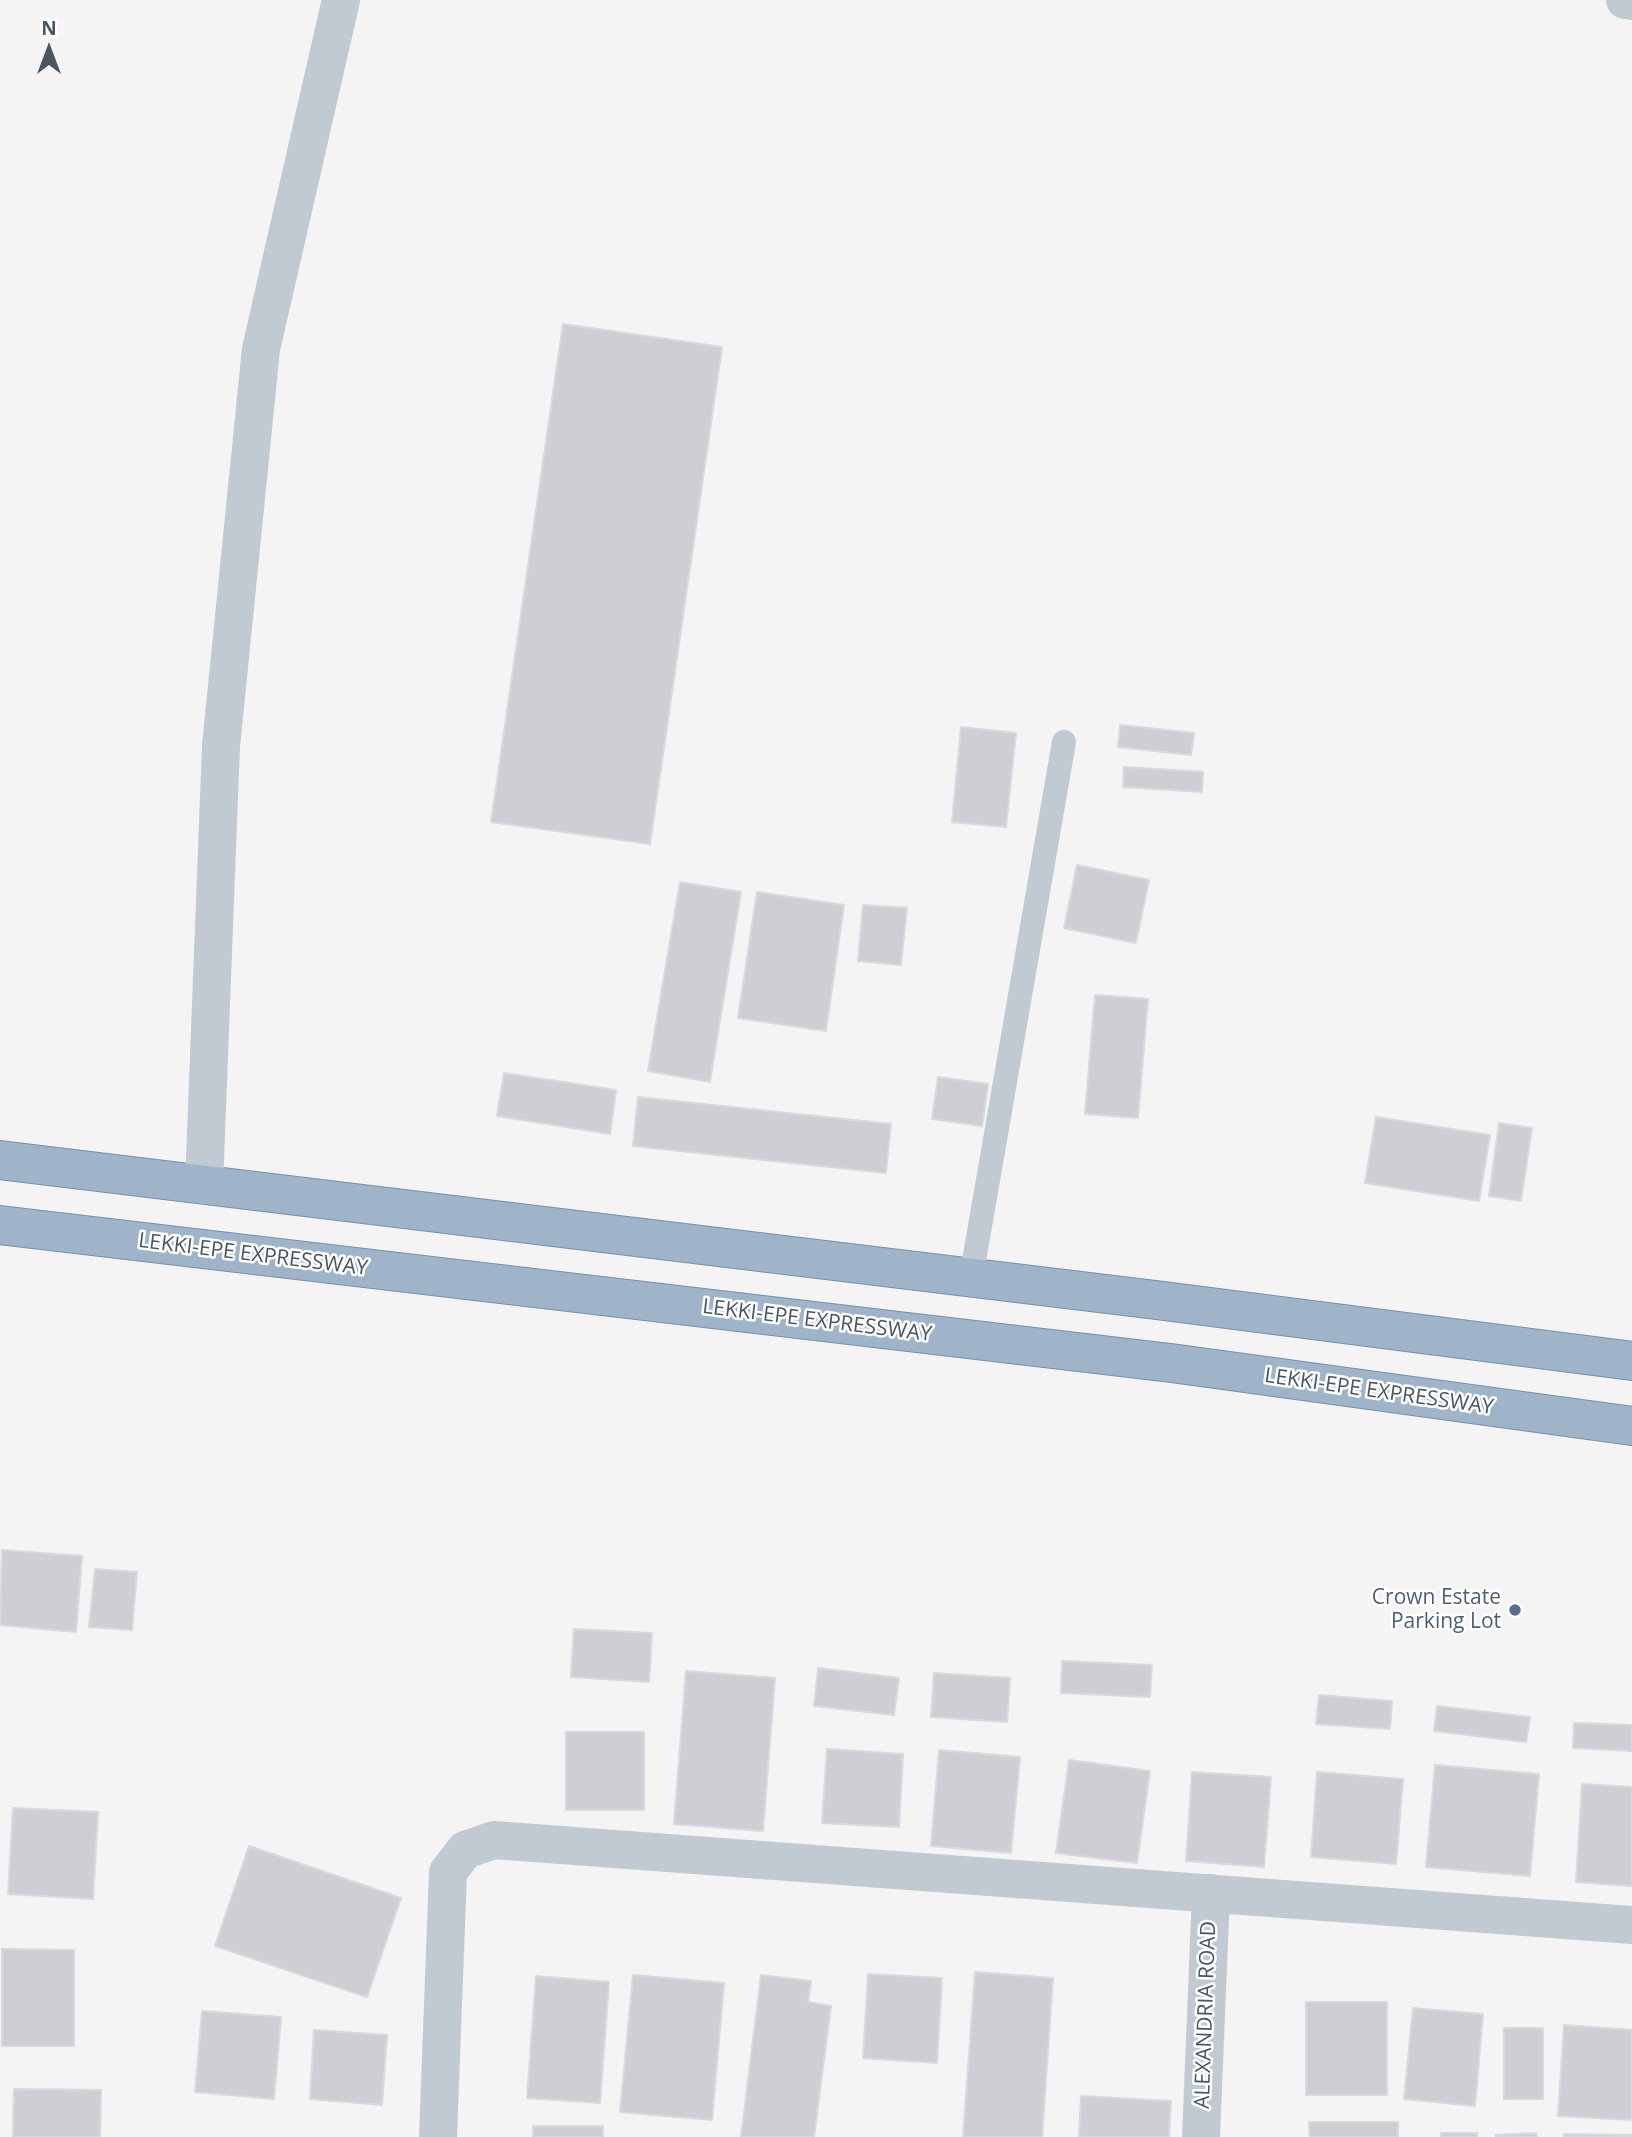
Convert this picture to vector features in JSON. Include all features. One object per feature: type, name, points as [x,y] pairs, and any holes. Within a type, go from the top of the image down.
[{"type":"highway","points":[[0,1160],[1632,1361]]},
{"type":"highway","name":"LEKKI-EPE EXPRESSWAY","points":[[0,1225],[1171,1363],[1632,1426]]},
{"type":"street","points":[[204,1185],[221,746],[261,349],[341,0]]},
{"type":"street","points":[[1625,0],[1632,1]]},
{"type":"street","points":[[438,2137],[448,1872],[466,1850],[494,1840],[1632,1926]]},
{"type":"street","name":"ALEXANDRIA ROAD","points":[[1201,2137],[1211,1893]]},
{"type":"lane","points":[[971,1278],[1065,742]]},
{"type":"building","points":[[563,324],[722,347],[650,844],[491,822]]},
{"type":"building","points":[[1120,725],[1194,733],[1191,755],[1118,747]]},
{"type":"building","points":[[961,727],[1016,733],[1006,827],[952,822]]},
{"type":"building","points":[[1124,767],[1203,772],[1202,792],[1123,787]]},
{"type":"building","points":[[1077,865],[1149,880],[1136,943],[1064,928]]},
{"type":"building","points":[[680,882],[741,892],[710,1082],[648,1071]]},
{"type":"building","points":[[757,892],[844,905],[826,1031],[738,1018]]},
{"type":"building","points":[[863,905],[907,908],[901,965],[858,961]]},
{"type":"building","points":[[1095,995],[1148,999],[1138,1118],[1085,1114]]},
{"type":"building","points":[[504,1073],[616,1090],[610,1134],[497,1116]]},
{"type":"building","points":[[938,1077],[988,1084],[982,1126],[932,1119]]},
{"type":"building","points":[[638,1097],[891,1124],[886,1173],[633,1146]]},
{"type":"building","points":[[1376,1117],[1490,1135],[1479,1201],[1365,1183]]},
{"type":"building","points":[[1499,1123],[1532,1128],[1521,1201],[1489,1196]]},
{"type":"building","points":[[2,1550],[82,1556],[76,1632],[0,1625]]},
{"type":"building","points":[[95,1569],[137,1572],[132,1630],[89,1627]]},
{"type":"building","points":[[574,1629],[652,1633],[649,1682],[571,1677]]},
{"type":"building","points":[[1062,1661],[1152,1665],[1150,1697],[1061,1693]]},
{"type":"building","points":[[818,1668],[899,1678],[894,1715],[814,1706]]},
{"type":"building","points":[[686,1671],[775,1678],[763,1831],[674,1824]]},
{"type":"building","points":[[934,1673],[1010,1678],[1007,1722],[931,1717]]},
{"type":"building","points":[[1319,1695],[1392,1701],[1390,1729],[1316,1724]]},
{"type":"building","points":[[1437,1706],[1530,1717],[1526,1742],[1434,1731]]},
{"type":"building","points":[[1574,1723],[1632,1725],[1632,1751],[1573,1748]]},
{"type":"building","points":[[566,1732],[644,1732],[644,1810],[566,1810]]},
{"type":"building","points":[[827,1749],[903,1754],[899,1827],[822,1823]]},
{"type":"building","points":[[939,1750],[1020,1757],[1011,1853],[931,1846]]},
{"type":"building","points":[[1069,1760],[1150,1771],[1137,1863],[1056,1853]]},
{"type":"building","points":[[1435,1765],[1539,1774],[1530,1876],[1426,1867]]},
{"type":"building","points":[[1192,1772],[1271,1777],[1264,1867],[1186,1861]]},
{"type":"building","points":[[1317,1772],[1403,1779],[1396,1864],[1311,1857]]},
{"type":"building","points":[[1582,1784],[1632,1787],[1632,1886],[1576,1882]]},
{"type":"building","points":[[13,1808],[98,1812],[93,1899],[8,1894]]},
{"type":"building","points":[[249,1846],[401,1898],[367,1997],[215,1946]]},
{"type":"building","points":[[2,1949],[74,1950],[74,2046],[2,2046]]},
{"type":"building","points":[[975,1972],[1053,1978],[1042,2137],[963,2137]]},
{"type":"building","points":[[868,1974],[942,1978],[937,2063],[863,2058]]},
{"type":"building","points":[[633,1975],[724,1983],[712,2120],[620,2112]]},
{"type":"building","points":[[761,1975],[811,1981],[808,2002],[831,2006],[814,2137],[741,2137]]},
{"type":"building","points":[[536,1976],[609,1982],[600,2103],[527,2098]]},
{"type":"building","points":[[1306,2002],[1387,2002],[1387,2095],[1306,2095]]},
{"type":"building","points":[[1413,2008],[1483,2014],[1475,2106],[1404,2099]]},
{"type":"building","points":[[202,2011],[281,2017],[274,2099],[195,2092]]},
{"type":"building","points":[[1564,2025],[1632,2030],[1632,2120],[1558,2116]]},
{"type":"building","points":[[1504,2028],[1543,2028],[1543,2099],[1504,2099]]},
{"type":"building","points":[[314,2030],[387,2035],[382,2105],[310,2099]]},
{"type":"building","points":[[14,2089],[101,2090],[100,2137],[13,2137]]},
{"type":"building","points":[[1081,2096],[1171,2101],[1169,2137],[1079,2137]]},
{"type":"building","points":[[1309,2122],[1398,2122],[1398,2137],[1310,2137]]},
{"type":"building","points":[[533,2126],[603,2126],[603,2137],[533,2137]]},
{"type":"building","points":[[1441,2133],[1477,2133],[1477,2137],[1441,2137]]},
{"type":"building","points":[[1536,2133],[1537,2137],[1496,2137],[1496,2135]]},
{"type":"building","points":[[1564,2134],[1632,2135],[1632,2137],[1564,2137]]},
{"type":"place","name":"Crown Estate Parking Lot","points":[[1515,1610]]}]
